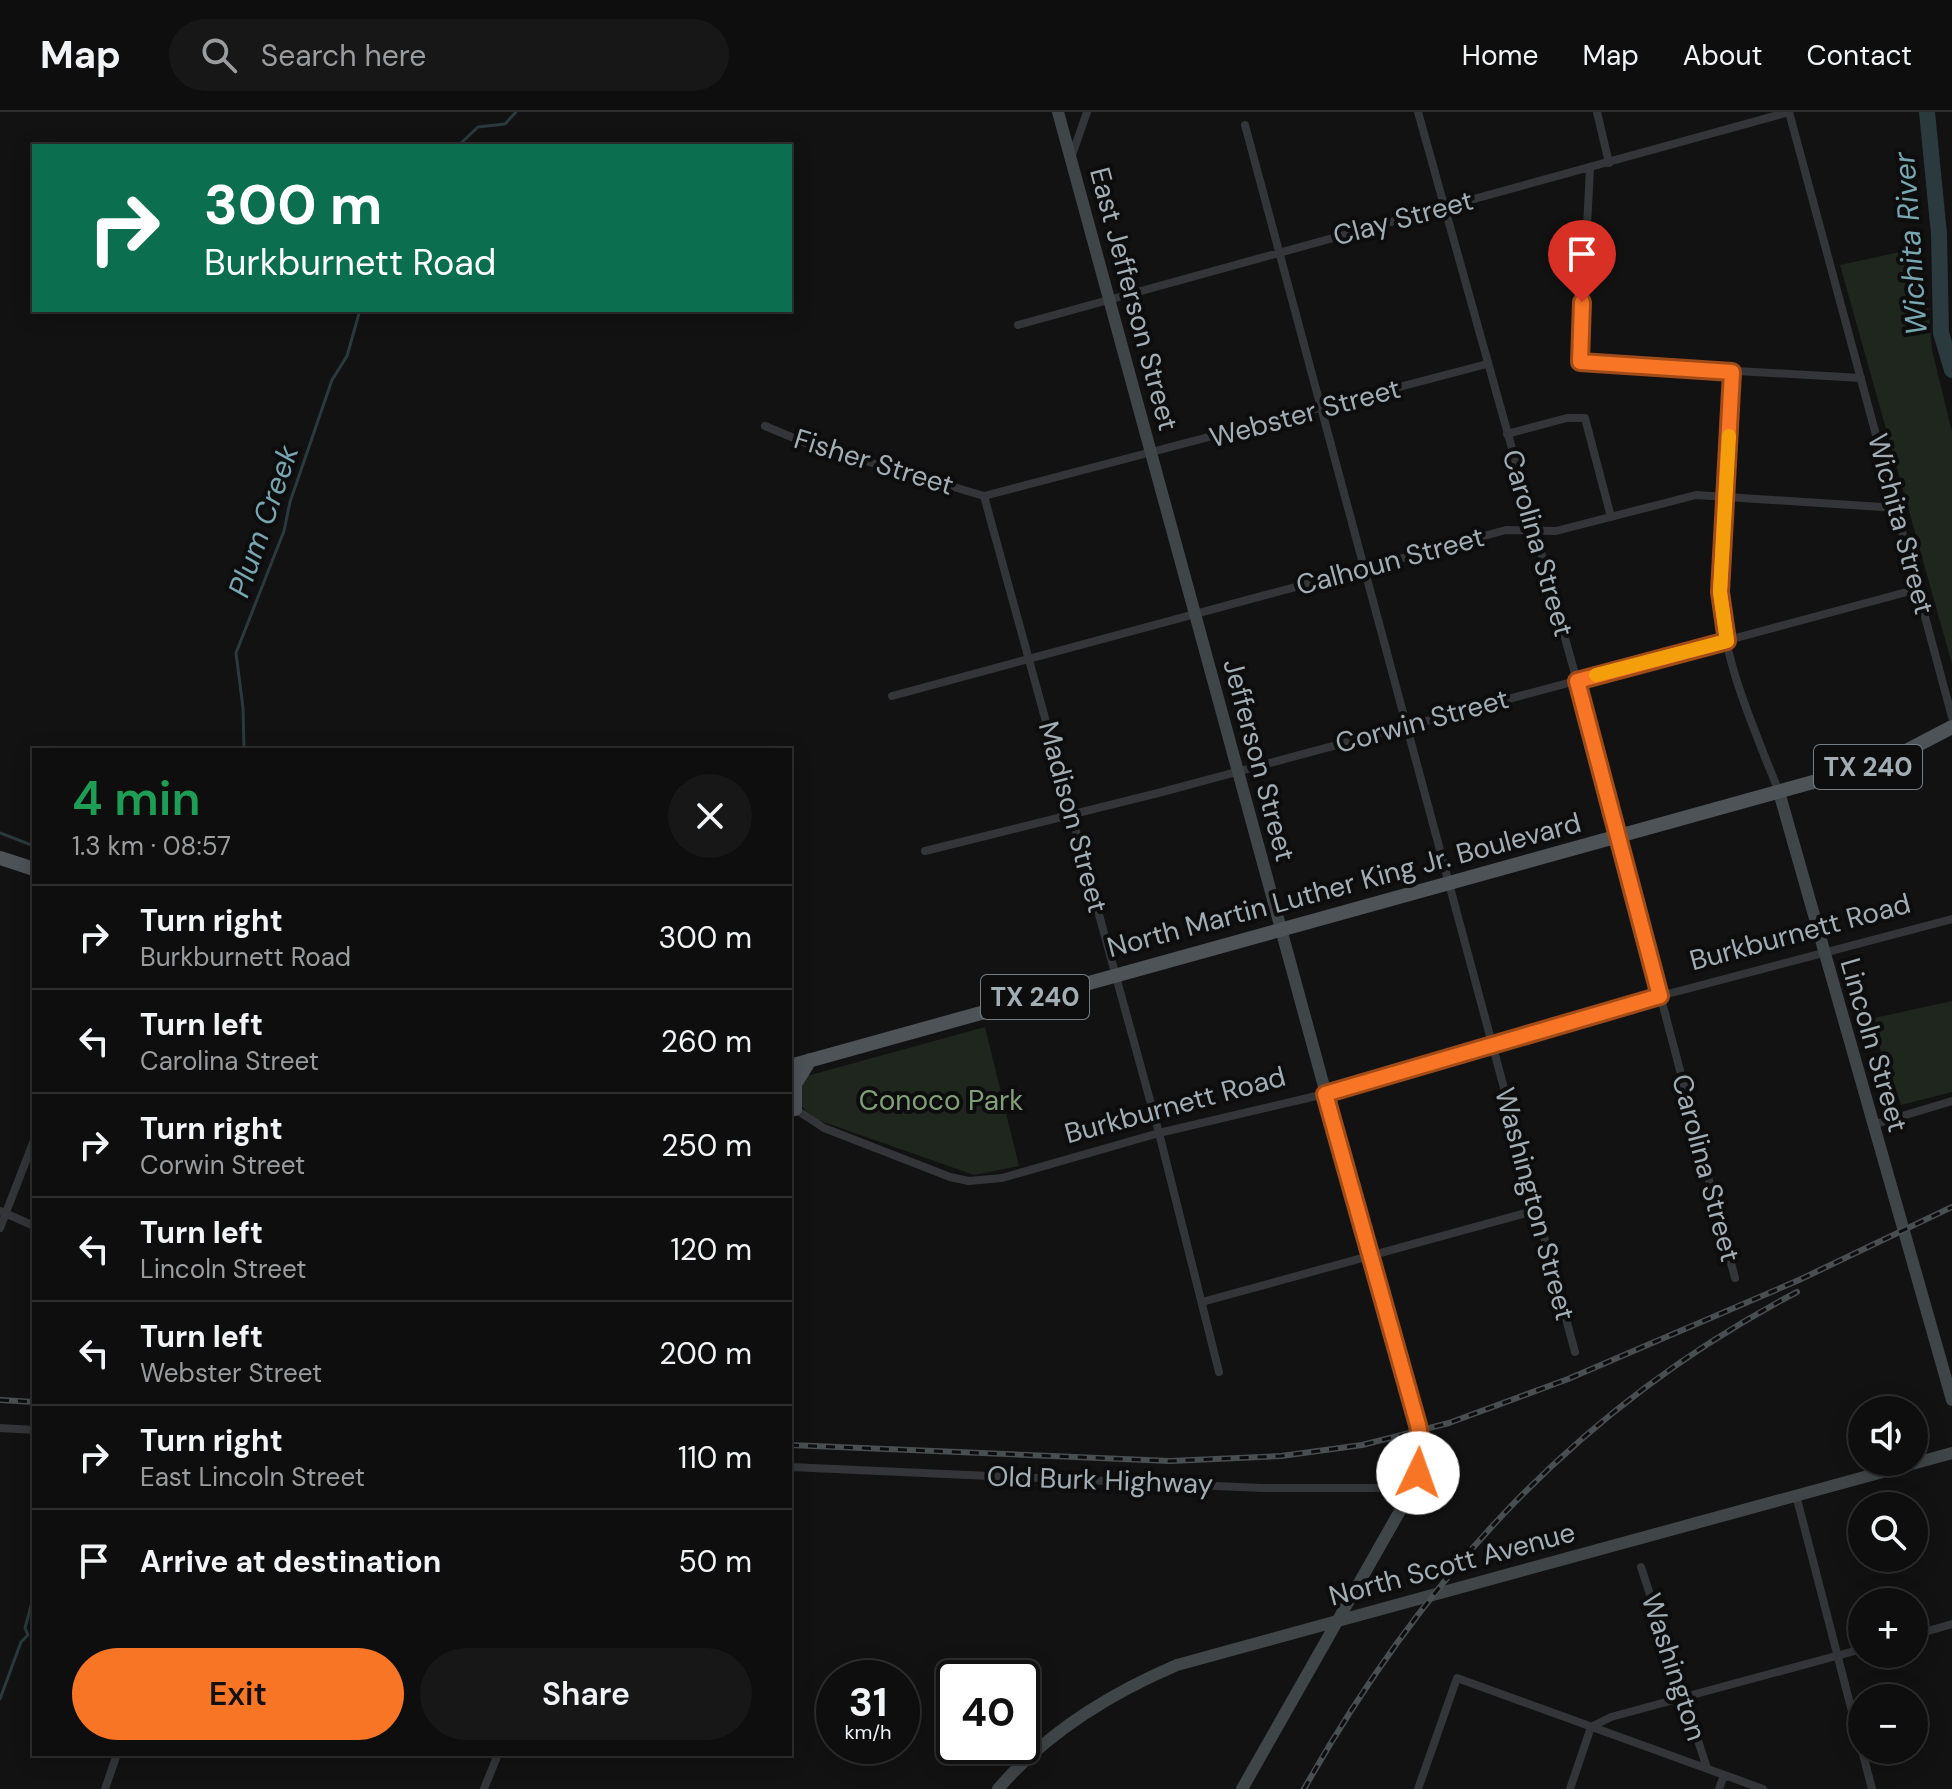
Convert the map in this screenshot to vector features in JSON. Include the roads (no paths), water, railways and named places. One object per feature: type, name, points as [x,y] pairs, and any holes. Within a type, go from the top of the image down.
[{"type":"main road","name":"North Martin Luther King Jr. Boulevard","points":[[792,1065],[1885,762],[1952,727]]},
{"type":"main road","points":[[0,858],[32,868]]},
{"type":"main road","points":[[793,1107],[795,1084],[810,1060]]},
{"type":"street","points":[[1058,112],[1071,159]]},
{"type":"street","name":"East Jefferson Street","points":[[1087,112],[1071,159],[1150,453]]},
{"type":"street","name":"Carolina Street","points":[[1418,112],[1577,681],[1735,1278]]},
{"type":"street","points":[[1597,112],[1609,163]]},
{"type":"street","name":"Clay Street","points":[[1018,325],[1789,112]]},
{"type":"street","name":"Wichita Street","points":[[1789,112],[1952,717]]},
{"type":"street","name":"Washington Street","points":[[1245,125],[1575,1352]]},
{"type":"street","points":[[1590,168],[1580,362],[1861,378]]},
{"type":"street","name":"Webster Street","points":[[984,496],[1487,364]]},
{"type":"street","name":"Lincoln Street","points":[[1732,372],[1720,592],[1727,641],[1779,792],[1822,953],[1952,1400]]},
{"type":"street","points":[[1507,434],[1567,418],[1585,418],[1611,517]]},
{"type":"street","name":"Fisher Street","points":[[765,426],[808,444],[984,496]]},
{"type":"street","name":"Jefferson Street","points":[[1150,453],[1421,1442],[1420,1464],[1409,1495],[1242,1789]]},
{"type":"street","name":"Madison Street","points":[[984,496],[1159,1133],[1219,1372]]},
{"type":"street","name":"Calhoun Street","points":[[892,696],[1506,530],[1556,531],[1677,498],[1726,496],[1897,508]]},
{"type":"street","name":"Corwin Street","points":[[925,851],[1073,816],[1918,589]]},
{"type":"street","name":"Burkburnett Road","points":[[793,1107],[824,1128],[950,1177],[969,1181],[1002,1178],[1159,1133],[1325,1094],[1660,996],[1952,919]]},
{"type":"street","points":[[1872,1125],[1952,1101]]},
{"type":"street","points":[[0,1228],[3,1212],[32,1145]]},
{"type":"street","points":[[1202,1302],[1537,1210]]},
{"type":"street","points":[[3,1212],[32,1225]]},
{"type":"street","points":[[0,1428],[32,1430]]},
{"type":"street","name":"North Scott Avenue","points":[[998,1789],[1071,1723],[1136,1682],[1209,1654],[1952,1453]]},
{"type":"street","name":"Old Burk Highway","points":[[792,1467],[1262,1488],[1385,1488],[1409,1495]]},
{"type":"street","points":[[1796,1495],[1872,1789]]},
{"type":"street","name":"Washington","points":[[1641,1567],[1707,1768]]},
{"type":"street","points":[[1928,1631],[1952,1624]]},
{"type":"street","points":[[1570,1789],[1591,1727],[1611,1717],[1848,1653]]},
{"type":"street","points":[[1418,1789],[1457,1678],[1763,1789]]},
{"type":"street","points":[[105,1789],[116,1756]]},
{"type":"street","points":[[484,1789],[497,1756]]},
{"type":"street","points":[[1719,1789],[1724,1775]]},
{"type":"waterway","name":"Plum Creek","points":[[460,144],[478,127],[505,124],[516,112]]},
{"type":"waterway","name":"Wichita River","points":[[1927,112],[1939,234],[1941,333],[1952,370]]},
{"type":"waterway","name":"Plum Creek","points":[[244,748],[236,653],[284,531],[290,502],[332,380],[347,356],[359,312]]},
{"type":"waterway","points":[[0,833],[32,845]]},
{"type":"waterway","name":"Plum Creek","points":[[0,1699],[21,1642],[28,1635],[25,1628],[32,1602]]},
{"type":"railway","points":[[792,1445],[1170,1461],[1281,1456],[1362,1445],[1449,1423],[1568,1379],[1799,1280],[1952,1207]]},
{"type":"railway","points":[[1304,1789],[1351,1711],[1401,1638],[1455,1568],[1514,1503],[1577,1443],[1645,1388],[1718,1337],[1797,1292]]},
{"type":"railway","points":[[0,1400],[32,1402]]},
{"type":"park label","name":"Conoco Park","points":[[941,1100]]}]
